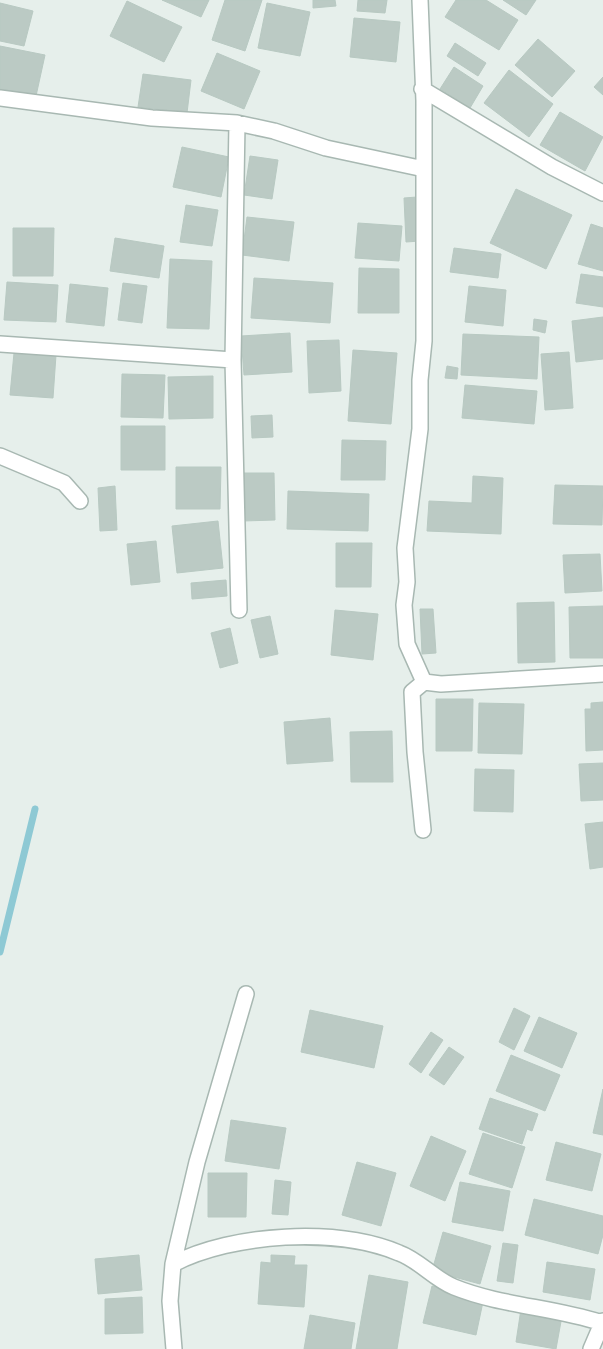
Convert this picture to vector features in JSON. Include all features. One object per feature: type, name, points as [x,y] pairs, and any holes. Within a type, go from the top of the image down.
[{"type":"street","points":[[420,0],[424,169],[424,341],[420,380],[420,430],[405,548],[407,582],[404,605],[407,644],[424,682]]},
{"type":"street","points":[[422,89],[552,167],[603,193]]},
{"type":"street","points":[[0,98],[152,118],[237,123],[274,131],[326,148],[424,169]]},
{"type":"street","points":[[237,123],[233,360],[239,610]]},
{"type":"street","points":[[0,344],[233,360]]},
{"type":"street","points":[[0,456],[64,483],[80,501]]},
{"type":"street","points":[[423,830],[415,752],[412,692],[424,682],[441,684],[603,674]]},
{"type":"street","points":[[174,1349],[170,1301],[173,1264],[197,1162],[246,994]]},
{"type":"street","points":[[173,1264],[196,1252],[242,1241],[287,1237],[366,1241],[402,1253],[453,1287],[525,1307],[602,1322],[591,1349]]},
{"type":"building","points":[[162,0],[209,0],[201,17]]},
{"type":"building","points":[[225,0],[262,0],[245,51],[212,40]]},
{"type":"building","points":[[313,0],[335,0],[336,6],[313,8]]},
{"type":"building","points":[[358,0],[387,0],[385,13],[357,11]]},
{"type":"building","points":[[456,0],[486,0],[518,20],[499,50],[445,17]]},
{"type":"building","points":[[503,0],[536,0],[526,15]]},
{"type":"building","points":[[127,1],[182,27],[164,62],[110,36]]},
{"type":"building","points":[[0,3],[33,11],[24,46],[0,41]]},
{"type":"building","points":[[267,3],[310,12],[300,56],[258,48]]},
{"type":"building","points":[[354,18],[400,22],[396,62],[350,57]]},
{"type":"building","points":[[538,39],[575,71],[552,97],[515,65]]},
{"type":"building","points":[[455,43],[486,63],[478,76],[447,56]]},
{"type":"building","points":[[0,46],[45,55],[36,96],[0,89]]},
{"type":"building","points":[[217,53],[260,71],[244,109],[201,91]]},
{"type":"building","points":[[454,67],[483,86],[470,108],[440,89]]},
{"type":"building","points":[[509,70],[553,104],[529,137],[484,103]]},
{"type":"building","points":[[143,74],[191,80],[187,113],[138,107]]},
{"type":"building","points":[[603,77],[603,95],[594,87]]},
{"type":"building","points":[[560,112],[603,137],[585,171],[540,145]]},
{"type":"building","points":[[182,147],[229,157],[221,197],[173,187]]},
{"type":"building","points":[[250,156],[278,160],[272,199],[244,195]]},
{"type":"building","points":[[516,189],[572,215],[546,269],[490,243]]},
{"type":"building","points":[[417,197],[420,241],[406,242],[404,198]]},
{"type":"building","points":[[186,205],[218,210],[212,246],[180,242]]},
{"type":"building","points":[[247,217],[294,222],[289,261],[242,255]]},
{"type":"building","points":[[358,223],[402,226],[399,261],[355,258]]},
{"type":"building","points":[[591,224],[603,228],[603,271],[578,264]]},
{"type":"building","points":[[13,228],[54,228],[53,276],[13,276]]},
{"type":"building","points":[[115,238],[164,246],[159,278],[110,271]]},
{"type":"building","points":[[454,248],[501,254],[498,278],[450,272]]},
{"type":"building","points":[[170,259],[212,261],[209,329],[167,328]]},
{"type":"building","points":[[359,268],[399,269],[399,313],[358,313]]},
{"type":"building","points":[[581,274],[603,277],[603,307],[576,303]]},
{"type":"building","points":[[254,278],[333,283],[330,323],[251,318]]},
{"type":"building","points":[[7,282],[58,285],[56,322],[4,320]]},
{"type":"building","points":[[123,283],[147,286],[142,323],[118,320]]},
{"type":"building","points":[[70,284],[108,288],[104,326],[66,322]]},
{"type":"building","points":[[469,286],[506,290],[503,326],[465,322]]},
{"type":"building","points":[[603,317],[603,359],[576,362],[572,321]]},
{"type":"building","points":[[534,319],[547,321],[545,333],[533,330]]},
{"type":"building","points":[[290,333],[292,372],[244,375],[241,336]]},
{"type":"building","points":[[463,334],[539,337],[537,379],[461,375]]},
{"type":"building","points":[[339,340],[341,391],[309,393],[307,341]]},
{"type":"building","points":[[353,350],[397,353],[391,424],[348,421]]},
{"type":"building","points":[[569,352],[573,408],[545,410],[541,354]]},
{"type":"building","points":[[14,353],[56,355],[53,398],[10,395]]},
{"type":"building","points":[[447,366],[458,368],[457,379],[445,378]]},
{"type":"building","points":[[122,374],[165,375],[163,418],[121,417]]},
{"type":"building","points":[[213,376],[213,418],[169,419],[168,377]]},
{"type":"building","points":[[465,385],[537,391],[534,424],[462,418]]},
{"type":"building","points":[[272,415],[273,437],[252,438],[251,416]]},
{"type":"building","points":[[121,426],[165,426],[165,470],[121,470]]},
{"type":"building","points":[[342,440],[386,441],[385,480],[341,480]]},
{"type":"building","points":[[176,467],[221,467],[220,509],[176,509]]},
{"type":"building","points":[[242,473],[274,473],[275,520],[243,521]]},
{"type":"building","points":[[473,476],[503,478],[501,534],[427,531],[429,501],[472,503]]},
{"type":"building","points":[[555,485],[603,486],[602,525],[553,524]]},
{"type":"building","points":[[115,486],[117,530],[100,531],[98,488]]},
{"type":"building","points":[[288,491],[369,494],[368,531],[287,529]]},
{"type":"building","points":[[218,521],[223,568],[177,573],[172,526]]},
{"type":"building","points":[[156,541],[160,582],[131,585],[127,544]]},
{"type":"building","points":[[336,543],[372,543],[371,587],[336,587]]},
{"type":"building","points":[[600,554],[602,591],[565,593],[563,555]]},
{"type":"building","points":[[226,580],[227,596],[192,599],[191,583]]},
{"type":"building","points":[[554,602],[555,662],[518,663],[517,603]]},
{"type":"building","points":[[603,606],[603,658],[570,658],[569,607]]},
{"type":"building","points":[[420,609],[433,609],[436,653],[422,654]]},
{"type":"building","points":[[335,610],[378,614],[373,660],[331,655]]},
{"type":"building","points":[[270,616],[278,654],[260,658],[251,620]]},
{"type":"building","points":[[230,628],[238,663],[220,668],[211,633]]},
{"type":"building","points":[[436,699],[473,699],[472,751],[436,751]]},
{"type":"building","points":[[603,702],[603,750],[586,751],[585,709],[591,709],[591,703]]},
{"type":"building","points":[[479,703],[524,704],[522,754],[478,753]]},
{"type":"building","points":[[330,718],[333,761],[287,764],[284,722]]},
{"type":"building","points":[[392,731],[393,782],[351,782],[350,732]]},
{"type":"building","points":[[603,763],[603,800],[581,801],[579,764]]},
{"type":"building","points":[[475,769],[514,770],[513,812],[474,811]]},
{"type":"building","points":[[603,822],[603,867],[590,869],[585,824]]},
{"type":"building","points":[[514,1008],[530,1016],[514,1050],[499,1042]]},
{"type":"building","points":[[310,1010],[383,1026],[374,1068],[301,1052]]},
{"type":"building","points":[[539,1017],[577,1033],[562,1068],[524,1051]]},
{"type":"building","points":[[431,1032],[443,1040],[421,1073],[409,1064]]},
{"type":"building","points":[[449,1047],[464,1057],[444,1085],[429,1075]]},
{"type":"building","points":[[511,1055],[560,1075],[545,1111],[496,1091]]},
{"type":"building","points":[[603,1089],[603,1135],[593,1133]]},
{"type":"building","points":[[490,1098],[538,1114],[532,1131],[527,1129],[522,1144],[479,1129]]},
{"type":"building","points":[[231,1120],[286,1128],[279,1169],[225,1161]]},
{"type":"building","points":[[483,1133],[525,1147],[512,1188],[469,1174]]},
{"type":"building","points":[[431,1136],[466,1151],[445,1201],[410,1186]]},
{"type":"building","points":[[556,1142],[601,1154],[592,1191],[546,1180]]},
{"type":"building","points":[[357,1162],[396,1173],[381,1226],[342,1215]]},
{"type":"building","points":[[208,1173],[247,1173],[246,1217],[208,1217]]},
{"type":"building","points":[[275,1180],[291,1182],[288,1215],[272,1214]]},
{"type":"building","points":[[460,1182],[510,1191],[503,1231],[452,1222]]},
{"type":"building","points":[[534,1199],[603,1216],[603,1235],[598,1254],[525,1235]]},
{"type":"building","points":[[443,1232],[491,1246],[480,1284],[432,1271]]},
{"type":"building","points":[[503,1243],[518,1245],[513,1283],[497,1281]]},
{"type":"building","points":[[139,1255],[142,1290],[98,1294],[95,1259]]},
{"type":"building","points":[[271,1255],[295,1256],[294,1265],[307,1265],[304,1307],[258,1304],[261,1262],[271,1263]]},
{"type":"building","points":[[547,1262],[595,1269],[590,1300],[543,1292]]},
{"type":"building","points":[[369,1275],[408,1282],[397,1349],[356,1349]]},
{"type":"building","points":[[432,1286],[484,1297],[476,1335],[423,1323]]},
{"type":"building","points":[[142,1297],[143,1333],[105,1334],[105,1299]]},
{"type":"building","points":[[521,1309],[562,1316],[556,1349],[516,1342]]},
{"type":"building","points":[[310,1315],[355,1323],[351,1349],[304,1349]]},
{"type":"waterway","points":[[0,952],[35,809]]}]
